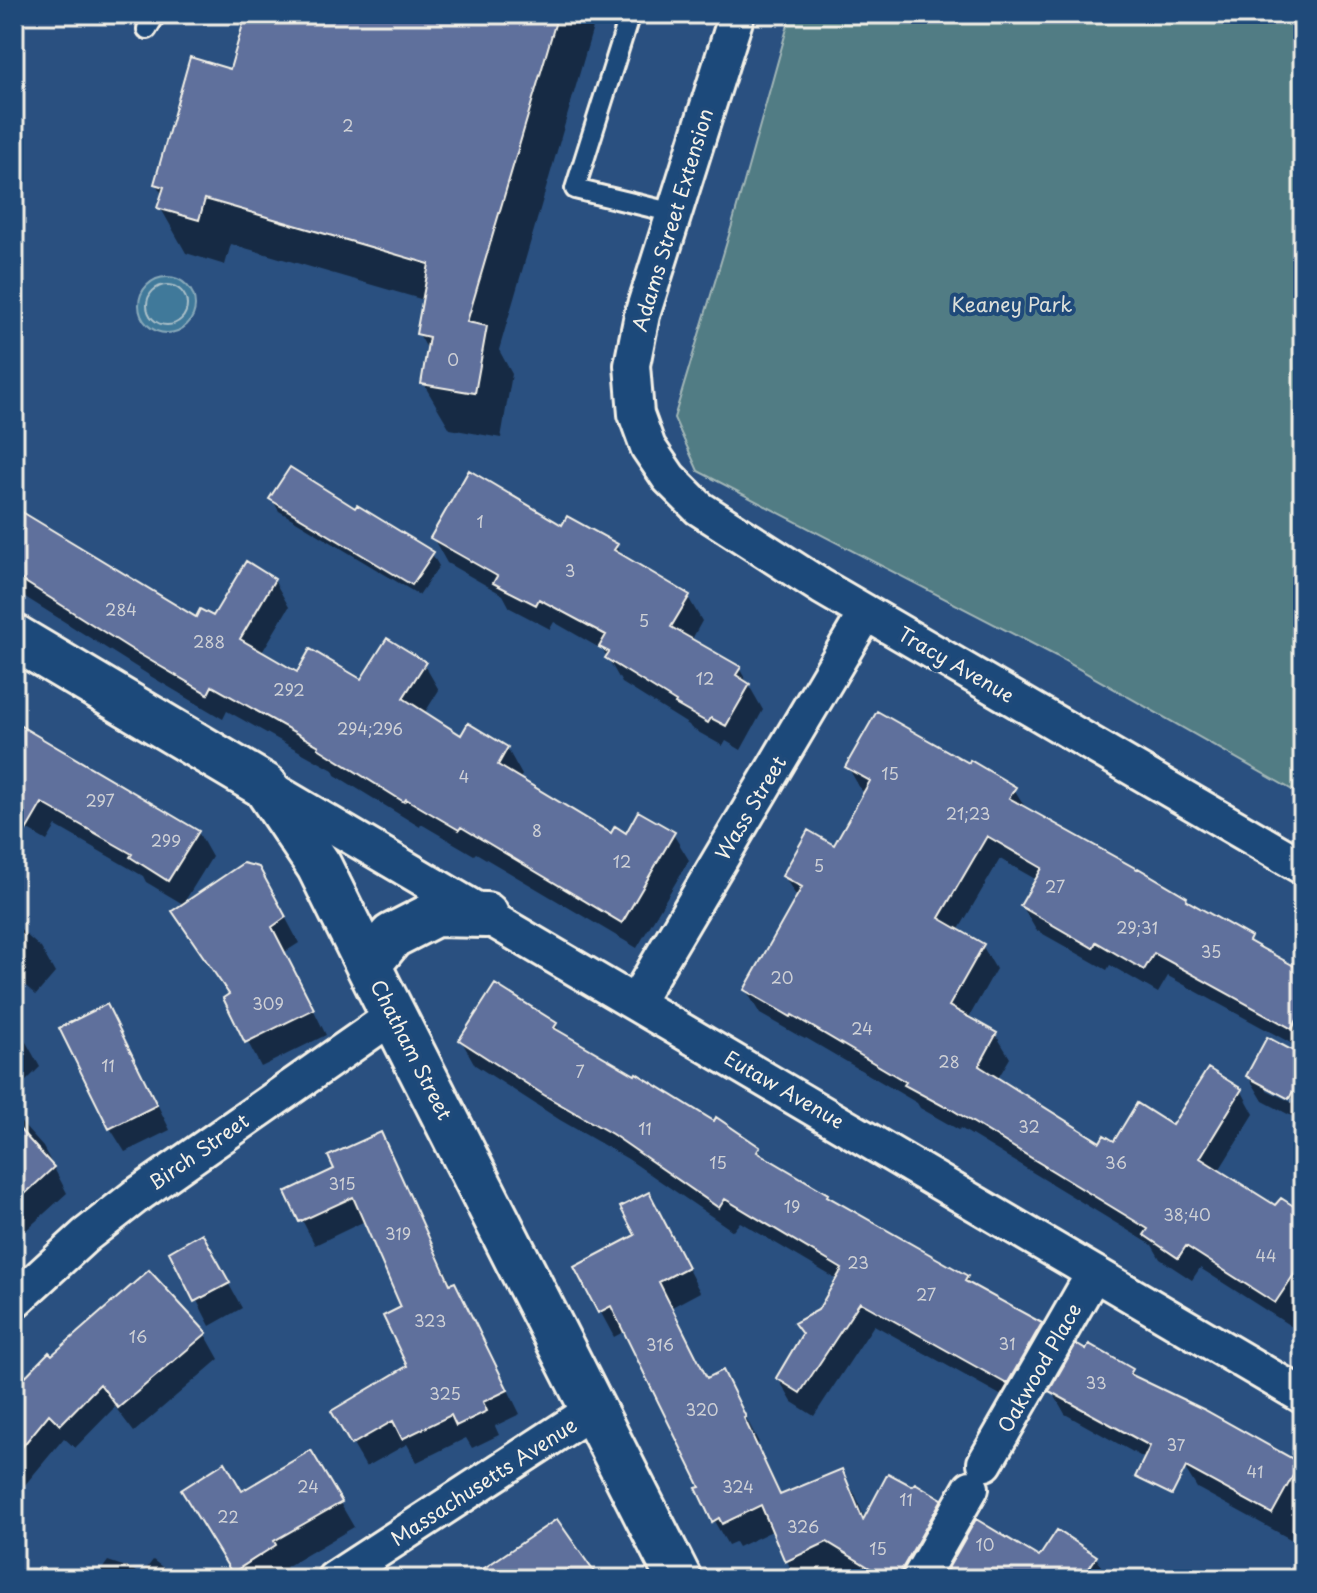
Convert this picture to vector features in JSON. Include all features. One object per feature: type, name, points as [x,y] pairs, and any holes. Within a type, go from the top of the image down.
[{"type":"main road","name":"Chatham Street","points":[[14,637],[265,786],[319,866],[679,1579]]},
{"type":"main road","points":[[368,965],[392,936],[435,914],[486,915]]},
{"type":"street","name":"Adams Street Extension","points":[[641,429],[636,414],[632,365],[642,315],[737,14]]},
{"type":"street","name":"Tracy Avenue","points":[[641,429],[648,447],[669,478],[699,508],[822,587],[1303,867]]},
{"type":"street","name":"Wass Street","points":[[635,1003],[866,613]]},
{"type":"street","name":"Eutaw Avenue","points":[[265,786],[1303,1396]]},
{"type":"street","name":"Birch Street","points":[[14,1301],[86,1235],[136,1196],[393,1016]]},
{"type":"street","name":"Oakwood Place","points":[[919,1579],[1094,1273]]},
{"type":"street","name":"Massachusetts Avenue","points":[[334,1579],[593,1410]]},
{"type":"lane","points":[[630,14],[575,189],[674,213]]},
{"type":"green space","name":"Keaney Park","points":[[791,14],[1303,14],[1303,796],[1056,656],[698,471],[674,418]]},
{"type":"water","points":[[167,277],[187,285],[195,305],[187,325],[167,333],[147,325],[139,305],[147,285]]},
{"type":"building","points":[[246,14],[558,14],[467,322],[487,326],[475,393],[421,384],[429,337],[416,334],[429,264],[205,199],[199,220],[157,208],[164,187],[154,184],[190,57],[230,69]]},
{"type":"building","points":[[290,467],[434,552],[412,585],[269,499]]},
{"type":"building","points":[[469,470],[562,525],[567,516],[618,544],[614,550],[690,595],[671,627],[741,667],[736,675],[750,684],[726,726],[711,718],[708,723],[605,658],[609,652],[599,647],[606,635],[539,599],[536,605],[493,583],[497,576],[430,538]]},
{"type":"building","points":[[14,507],[196,617],[200,609],[213,616],[246,561],[275,579],[240,639],[297,672],[310,649],[361,679],[387,638],[426,662],[403,698],[461,735],[468,723],[508,747],[498,765],[611,833],[615,826],[626,833],[638,811],[675,832],[622,923],[461,827],[459,830],[406,799],[404,802],[319,746],[212,686],[208,694],[14,575]]},
{"type":"building","points":[[877,711],[1016,787],[1009,798],[1138,868],[1251,937],[1249,941],[1303,971],[1303,1009],[1292,1029],[1154,953],[1144,970],[1096,942],[1093,948],[1020,906],[1042,868],[987,836],[939,918],[984,944],[949,1006],[997,1033],[979,1066],[1100,1142],[1104,1135],[1114,1141],[1137,1103],[1172,1125],[1208,1068],[1242,1089],[1200,1158],[1275,1205],[1281,1198],[1303,1212],[1303,1261],[1275,1303],[1186,1246],[1178,1258],[1144,1235],[1148,1229],[946,1106],[904,1085],[906,1082],[744,990],[802,887],[782,876],[808,830],[834,845],[870,781],[845,767]]},
{"type":"building","points":[[14,722],[199,831],[168,881],[130,857],[132,854],[42,803],[14,851]]},
{"type":"building","points":[[243,863],[259,867],[286,917],[272,927],[314,1009],[245,1043],[223,998],[229,994],[172,911]]},
{"type":"building","points":[[495,984],[557,1023],[554,1028],[714,1121],[716,1117],[760,1147],[757,1152],[827,1196],[968,1276],[965,1281],[1042,1323],[1007,1384],[860,1302],[800,1393],[776,1378],[802,1334],[794,1323],[818,1310],[842,1269],[725,1199],[719,1208],[612,1134],[459,1040]]},
{"type":"building","points":[[107,1004],[157,1105],[109,1129],[59,1028]]},
{"type":"building","points":[[1267,1037],[1303,1056],[1303,1072],[1289,1099],[1246,1076]]},
{"type":"building","points":[[14,1123],[54,1167],[14,1204]]},
{"type":"building","points":[[381,1132],[450,1284],[455,1282],[508,1390],[483,1402],[487,1411],[456,1426],[451,1415],[402,1439],[393,1421],[351,1445],[331,1411],[407,1366],[383,1316],[401,1307],[353,1197],[299,1222],[285,1192],[334,1169],[328,1156]]},
{"type":"building","points":[[649,1192],[688,1267],[659,1282],[707,1378],[723,1370],[780,1495],[842,1469],[863,1520],[888,1473],[912,1486],[915,1483],[942,1499],[899,1579],[888,1579],[827,1542],[785,1562],[761,1505],[722,1524],[719,1518],[712,1522],[696,1488],[700,1487],[611,1306],[598,1313],[574,1267],[635,1235],[620,1207]]},
{"type":"building","points":[[202,1233],[230,1283],[194,1302],[169,1252]]},
{"type":"building","points":[[149,1270],[207,1333],[118,1408],[100,1384],[60,1425],[49,1414],[14,1457],[14,1388],[49,1352],[52,1355]]},
{"type":"building","points":[[1076,1344],[1086,1350],[1089,1344],[1133,1369],[1130,1374],[1205,1410],[1300,1463],[1272,1514],[1186,1467],[1172,1495],[1135,1477],[1150,1446],[1049,1391]]},
{"type":"building","points":[[311,1450],[342,1502],[274,1541],[276,1545],[232,1573],[181,1490],[225,1462],[242,1491]]},
{"type":"building","points":[[557,1519],[599,1579],[468,1579]]},
{"type":"building","points":[[976,1519],[1039,1557],[1057,1530],[1097,1556],[1082,1579],[942,1579]]}]
